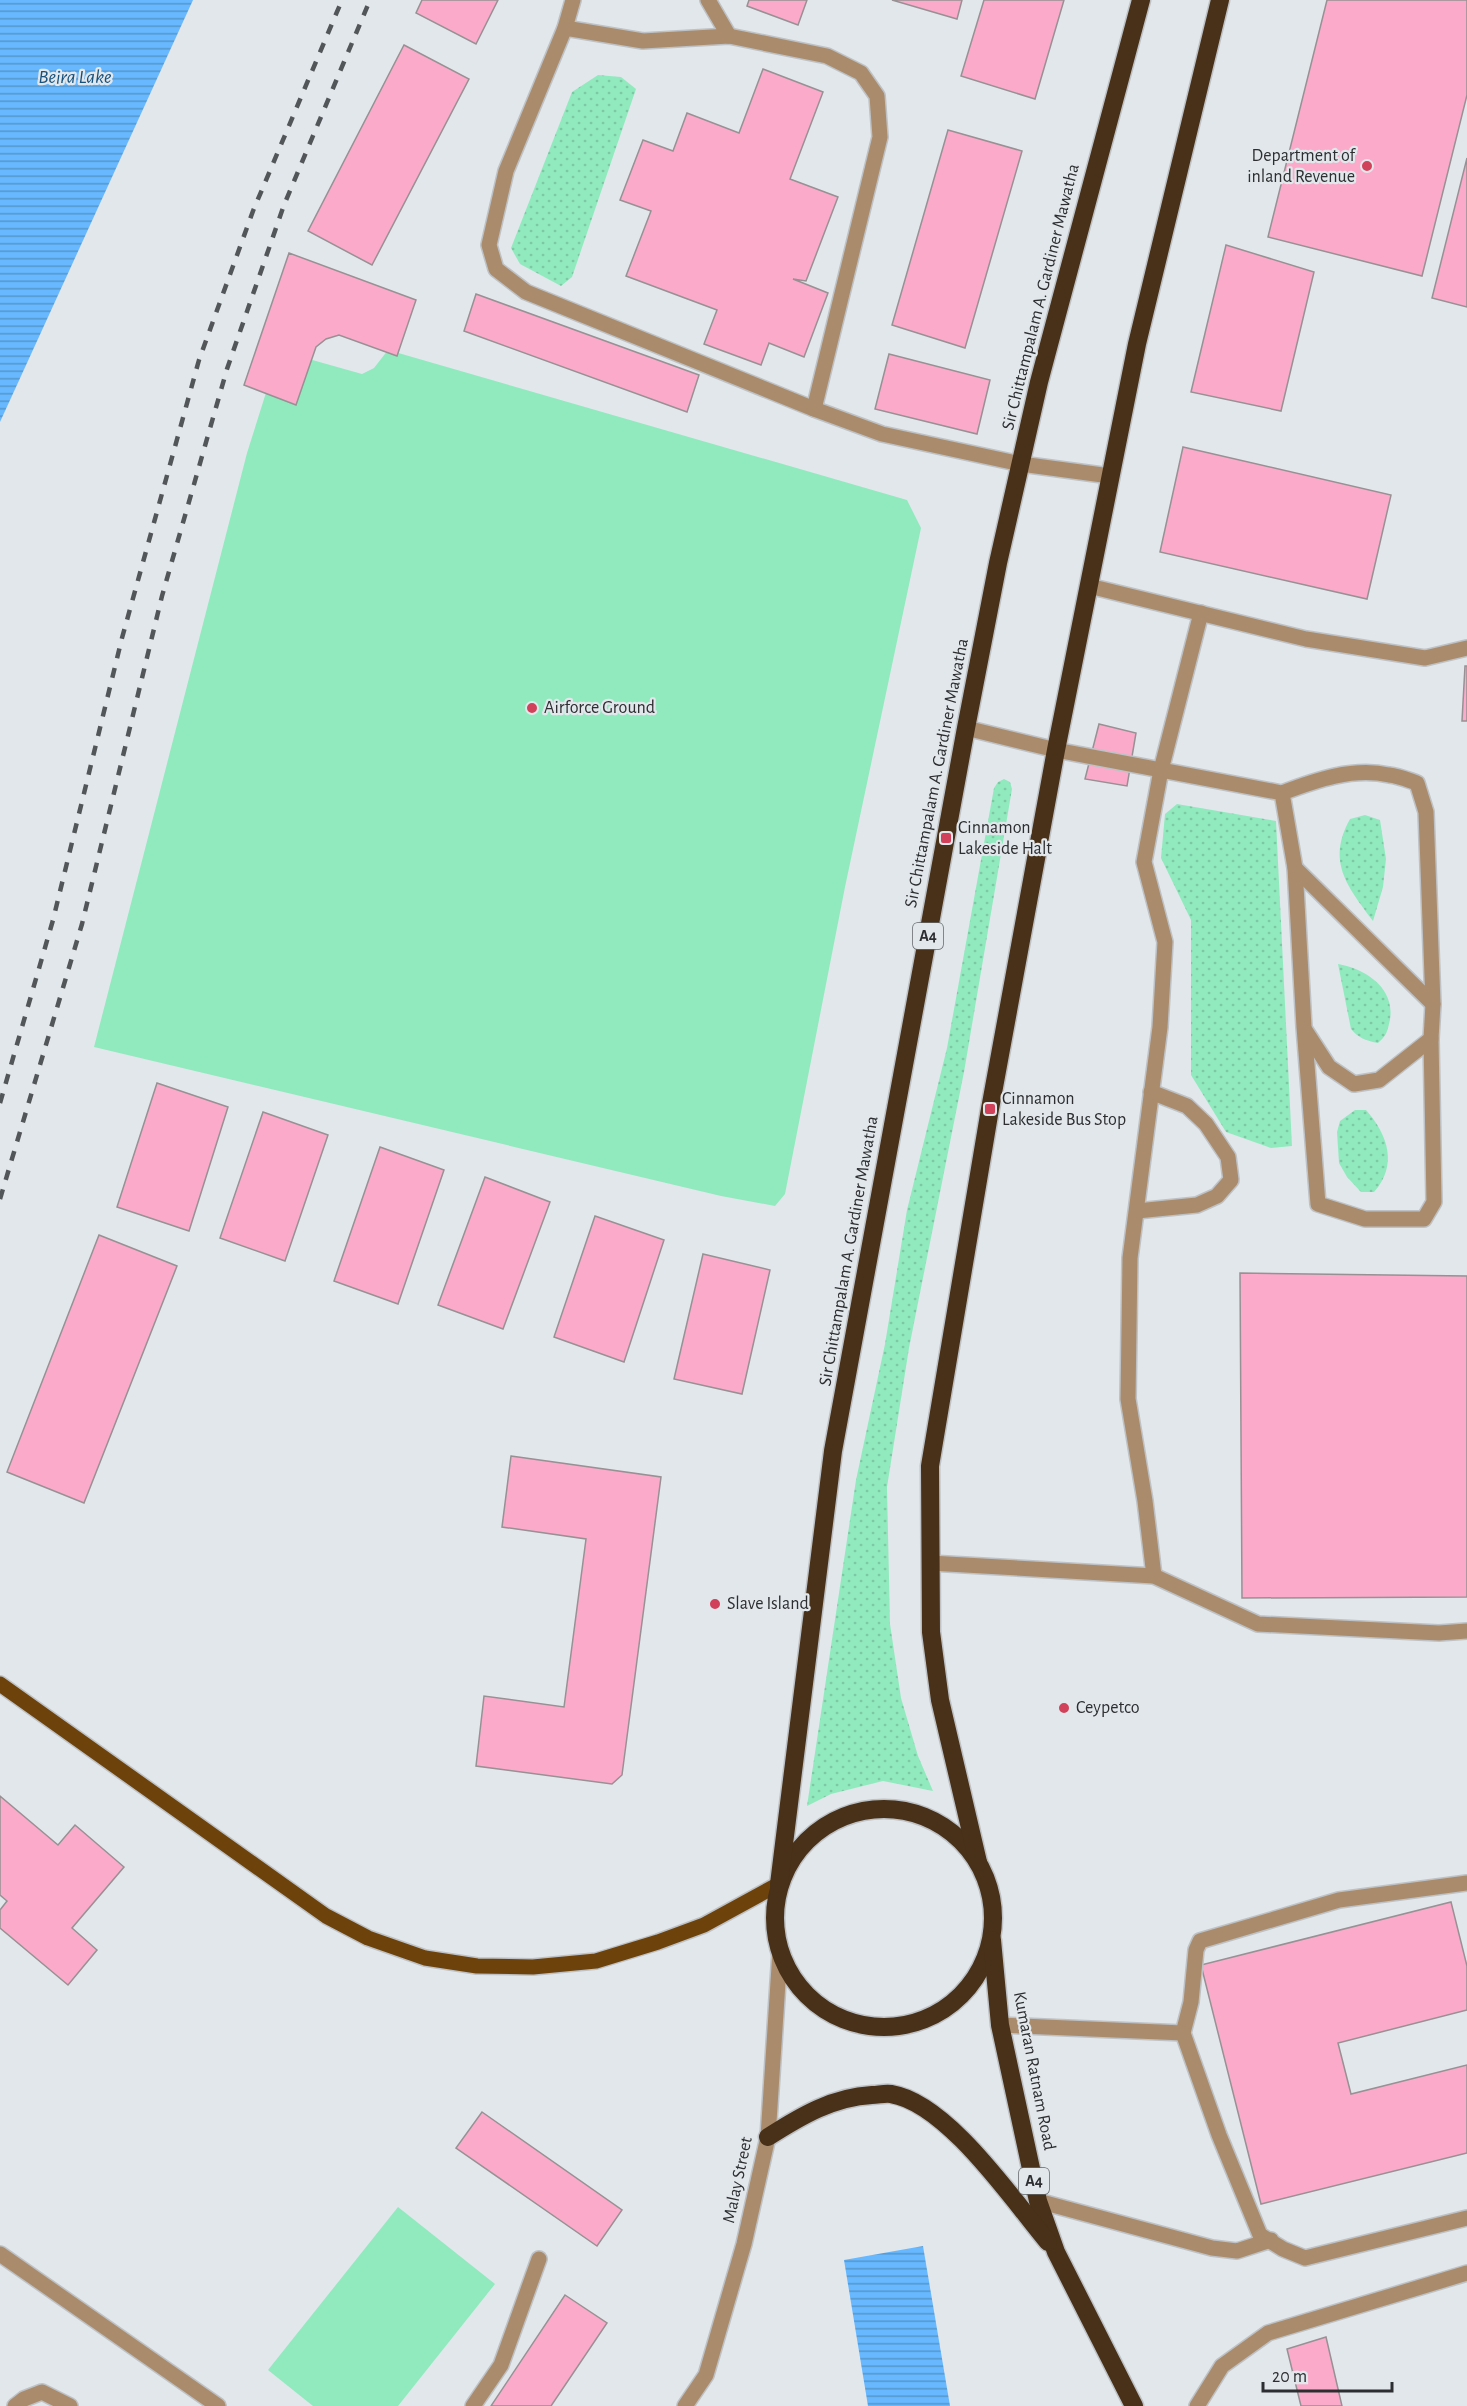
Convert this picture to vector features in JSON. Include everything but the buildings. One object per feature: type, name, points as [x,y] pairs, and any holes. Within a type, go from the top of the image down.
[{"type":"highway","name":"Sir Chittampalam A. Gardiner Mawatha","points":[[992,1938],[973,1983],[954,2002],[931,2017],[906,2026],[879,2028],[844,2020],[810,1999],[792,1978],[780,1951],[774,1913],[833,1451],[966,728],[998,563],[1039,382],[1141,0]]},
{"type":"highway","points":[[992,1938],[993,1901],[990,1886],[978,1862],[940,1700],[931,1632],[930,1466],[990,1109],[1056,750],[1110,476],[1137,344],[1220,0]]},
{"type":"highway","points":[[779,1884],[798,1849],[821,1827],[839,1817],[861,1810],[882,1808],[906,1810],[924,1816],[952,1832],[978,1862]]},
{"type":"highway","name":"Kumaran Ratnam Road","points":[[992,1938],[1000,2025],[1038,2201],[1056,2252],[1134,2406]]},
{"type":"highway","points":[[768,2137],[806,2113],[851,2096],[890,2094],[920,2104],[950,2128],[1056,2252]]},
{"type":"main road","points":[[0,1684],[326,1916],[368,1938],[425,1958],[477,1966],[533,1968],[596,1961],[704,1925],[779,1884]]},
{"type":"street","points":[[573,0],[565,28],[507,171],[489,244],[496,268],[526,292],[814,409],[882,434],[1021,464],[1110,476]]},
{"type":"street","points":[[708,0],[729,36]]},
{"type":"street","points":[[565,28],[643,41],[729,36],[827,56],[861,73],[877,96],[880,137],[814,409]]},
{"type":"street","points":[[1089,586],[1306,639],[1425,658],[1467,648]]},
{"type":"street","points":[[1154,1576],[1145,1501],[1128,1399],[1130,1258],[1160,1027],[1165,942],[1144,862],[1161,770],[1201,613]]},
{"type":"street","points":[[966,728],[1056,750],[1282,792],[1315,780],[1351,773],[1388,774],[1417,783],[1426,812],[1433,1004],[1431,1039],[1434,1203],[1424,1219],[1365,1218],[1318,1204],[1304,1027],[1295,868],[1282,792]]},
{"type":"street","points":[[1295,868],[1433,1004]]},
{"type":"street","points":[[1304,1027],[1329,1067],[1354,1084],[1380,1080],[1431,1039]]},
{"type":"street","points":[[1137,1211],[1197,1205],[1217,1196],[1231,1180],[1228,1157],[1206,1124],[1187,1106],[1151,1092]]},
{"type":"street","points":[[930,1563],[1154,1576],[1258,1624],[1439,1633],[1467,1631]]},
{"type":"street","points":[[1467,1883],[1339,1900],[1200,1941],[1196,1950],[1191,2001],[1183,2033],[1219,2135],[1260,2235],[1283,2249],[1305,2258],[1467,2218]]},
{"type":"street","name":"Malay Street","points":[[685,2406],[706,2374],[744,2244],[768,2137],[780,1951]]},
{"type":"street","points":[[1000,2025],[1183,2033]]},
{"type":"street","points":[[1038,2201],[1212,2248],[1237,2251],[1271,2240]]},
{"type":"street","points":[[0,2254],[218,2406]]},
{"type":"street","points":[[473,2406],[501,2365],[539,2259]]},
{"type":"street","points":[[1197,2406],[1222,2366],[1268,2333],[1467,2273]]},
{"type":"street","points":[[15,2406],[24,2399],[42,2392],[70,2406]]},
{"type":"green space","points":[[598,75],[621,77],[636,89],[572,277],[561,286],[520,264],[511,248],[572,92]]},
{"type":"green space","name":"Airforce Ground","points":[[388,350],[907,500],[921,528],[845,887],[785,1194],[775,1206],[721,1196],[94,1047],[247,453],[275,364],[284,352],[362,374],[374,368]]},
{"type":"green space","points":[[1004,779],[1010,782],[1012,789],[964,1072],[909,1348],[887,1487],[890,1624],[901,1698],[918,1756],[933,1791],[883,1781],[831,1794],[807,1806],[856,1480],[885,1344],[907,1210],[947,1048],[994,788]]},
{"type":"green space","points":[[1177,804],[1276,821],[1292,1146],[1271,1148],[1226,1132],[1191,1075],[1191,920],[1161,858],[1165,814]]},
{"type":"green space","points":[[1365,815],[1380,820],[1386,859],[1383,887],[1373,921],[1348,885],[1340,861],[1343,834],[1350,819]]},
{"type":"green space","points":[[1338,964],[1369,976],[1384,991],[1391,1012],[1384,1037],[1378,1043],[1363,1039],[1351,1029]]},
{"type":"green space","points":[[1355,1110],[1366,1110],[1385,1140],[1388,1161],[1386,1171],[1374,1192],[1361,1192],[1347,1177],[1339,1163],[1337,1132],[1340,1121]]},
{"type":"green space","points":[[398,2207],[495,2284],[398,2406],[313,2406],[268,2370]]},
{"type":"water","name":"Beira Lake","points":[[0,0],[193,0],[0,422]]},
{"type":"water","points":[[923,2246],[950,2406],[868,2406],[844,2260]]},
{"type":"railway","points":[[0,1103],[53,920],[122,638],[199,360],[253,211],[342,0]]},
{"type":"railway","points":[[0,1199],[82,924],[162,596],[227,369],[284,205],[370,0]]},
{"type":"place","name":"Department of inland Revenue","points":[[1367,166]]},
{"type":"place","name":"Airforce Ground","points":[[532,708]]},
{"type":"place","name":"Cinnamon Lakeside Halt","points":[[946,838]]},
{"type":"place","name":"Cinnamon Lakeside Bus Stop","points":[[990,1109]]},
{"type":"place","name":"Slave Island","points":[[715,1604]]},
{"type":"place","name":"Ceypetco","points":[[1064,1708]]}]
